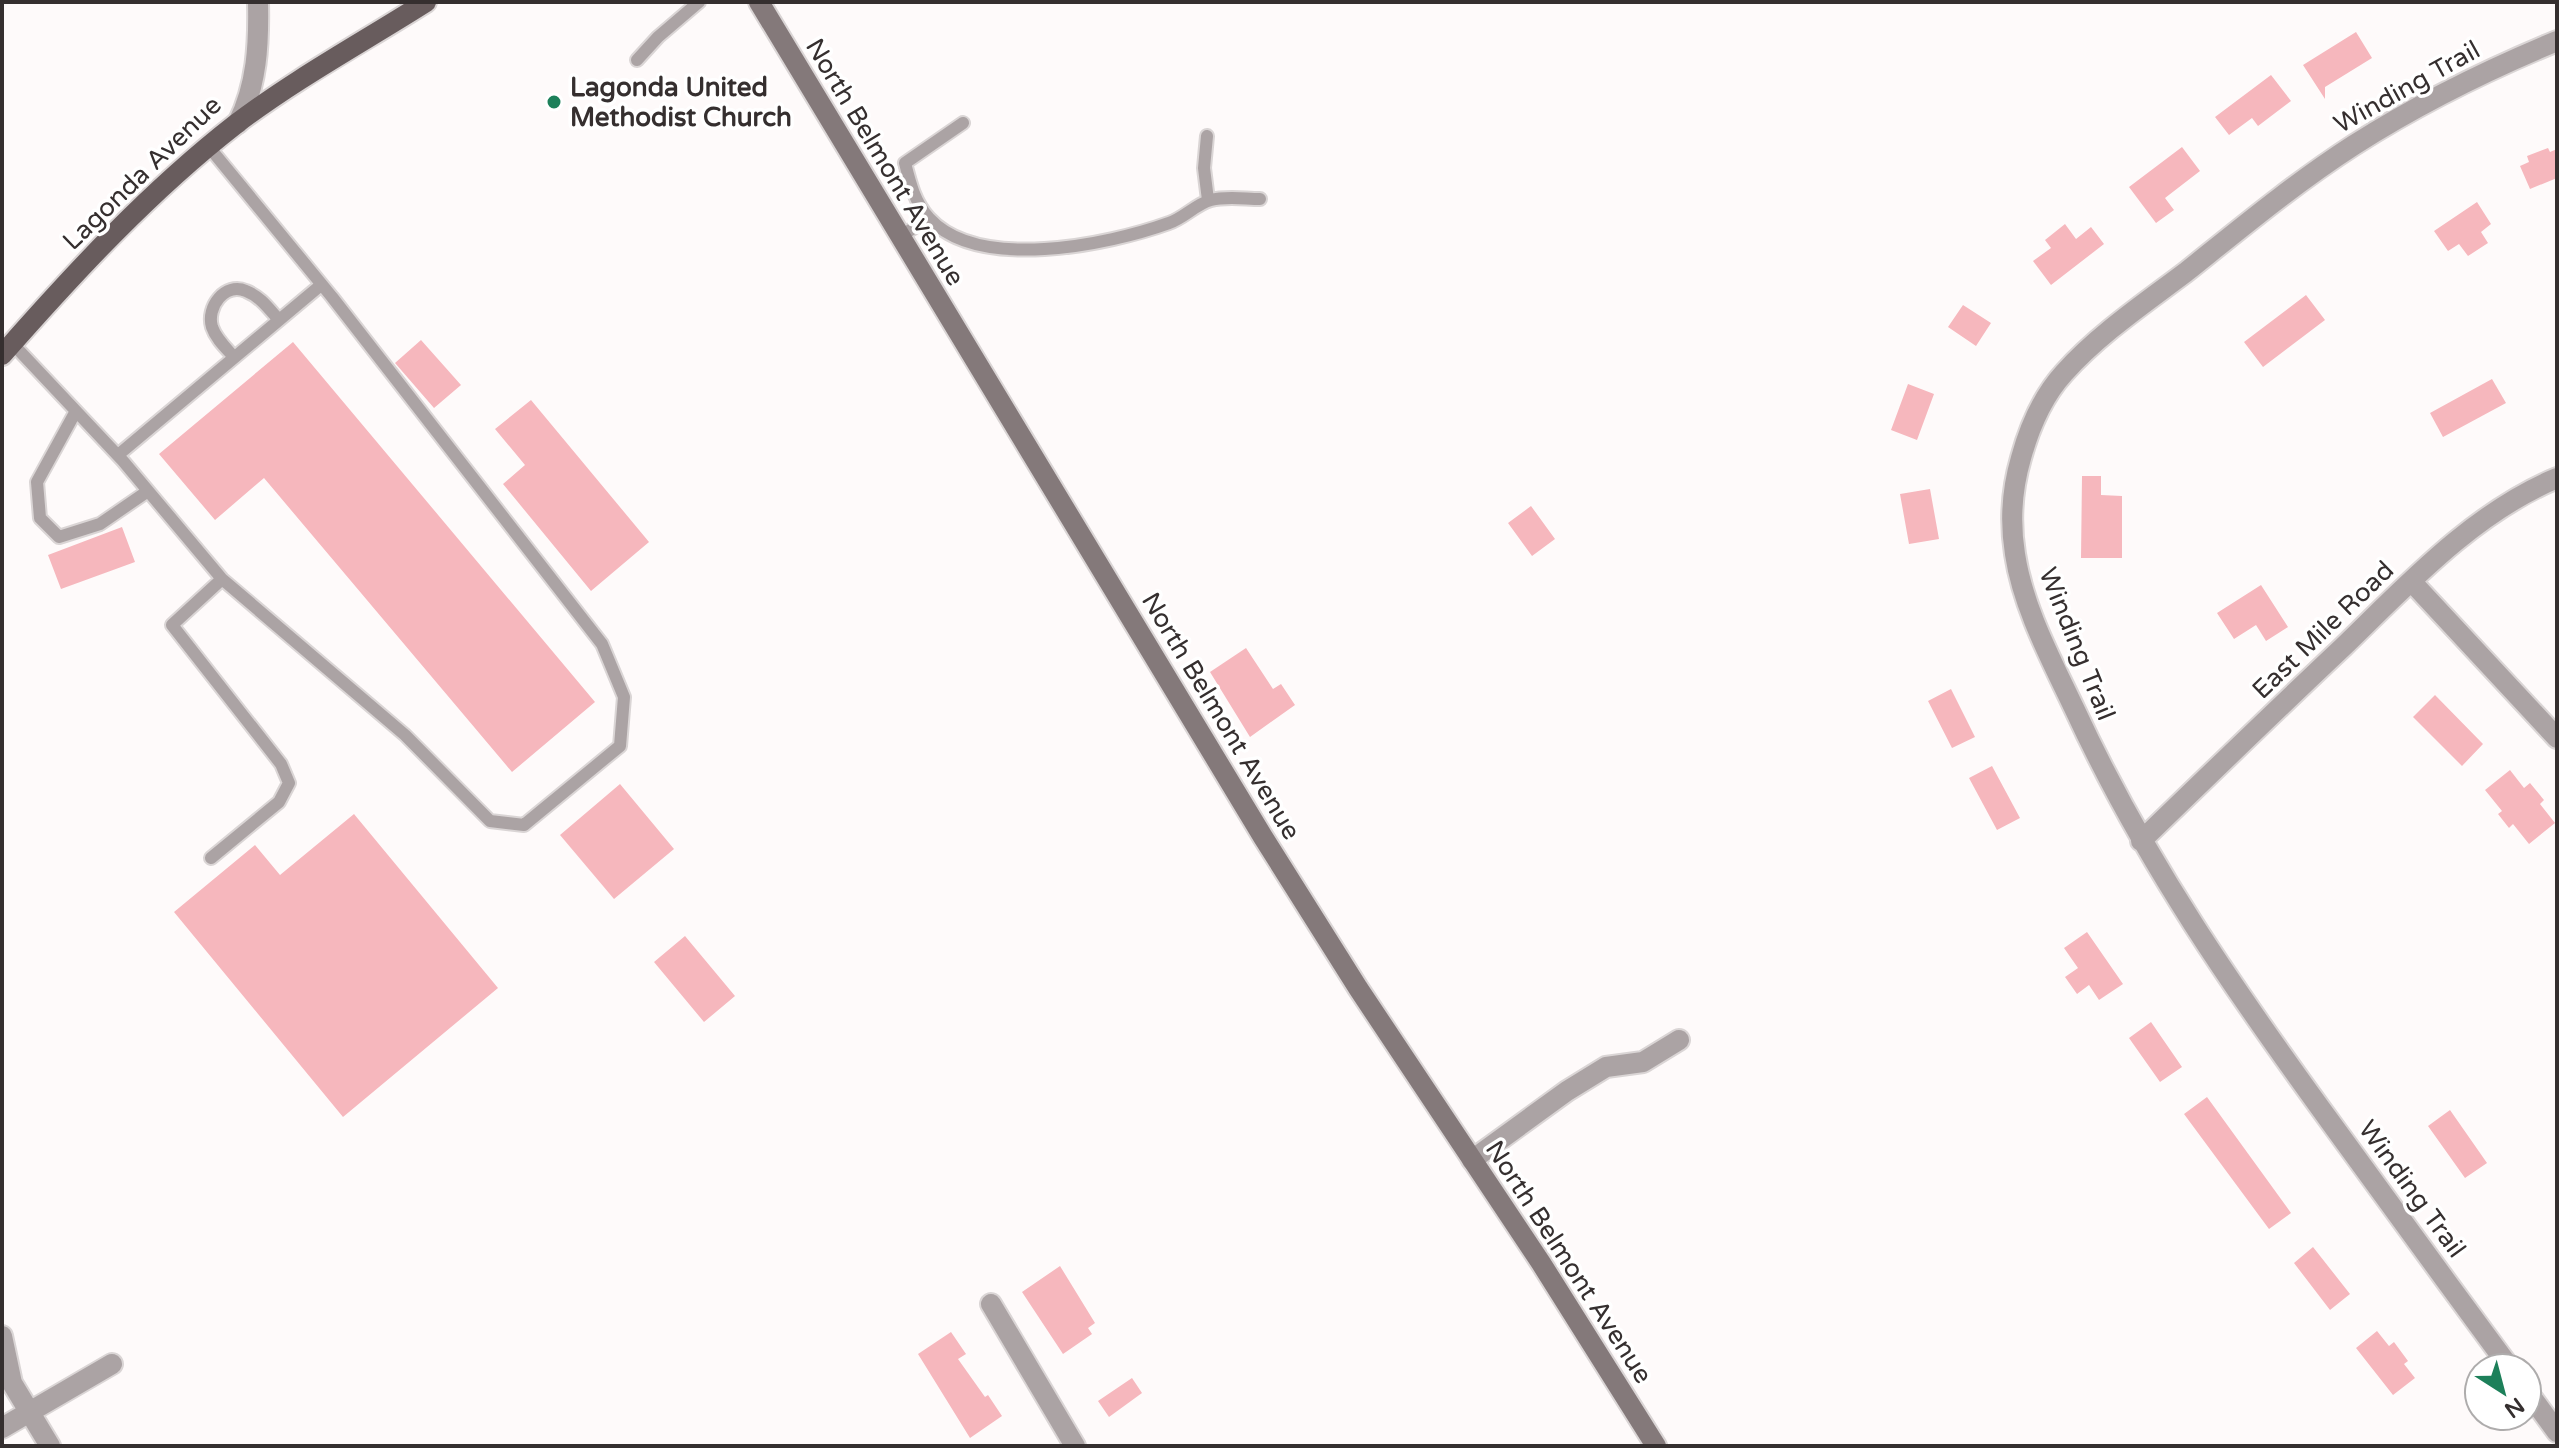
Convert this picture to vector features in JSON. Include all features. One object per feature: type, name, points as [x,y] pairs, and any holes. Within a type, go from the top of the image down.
[{"type":"main road","points":[[238,123],[426,2]]},
{"type":"main road","name":"Lagonda Avenue","points":[[7,349],[155,195],[238,123]]},
{"type":"street","name":"Lagonda Avenue","points":[[238,123],[252,87],[257,55],[258,2]]},
{"type":"street","name":"North Belmont Avenue","points":[[759,2],[1279,862],[1358,988],[1541,1263],[1656,1446]]},
{"type":"street","name":"Winding Trail","points":[[2498,1352],[2268,1037],[2198,935],[2141,841],[2096,756],[2048,653],[2023,587],[2015,557],[2012,527],[2014,490],[2021,457],[2036,418],[2050,390],[2084,352],[2309,175],[2356,143],[2501,64],[2557,41]]},
{"type":"street","name":"East Mile Road","points":[[2141,841],[2411,581],[2503,506],[2557,478]]},
{"type":"street","points":[[2411,581],[2557,738]]},
{"type":"street","points":[[1472,1160],[1567,1091],[1606,1067],[1643,1062],[1679,1040]]},
{"type":"street","points":[[991,1304],[1075,1446]]},
{"type":"street","points":[[2,1336],[12,1383],[50,1446]]},
{"type":"street","points":[[2,1428],[112,1364]]},
{"type":"street","points":[[2543,1413],[2557,1432]]},
{"type":"lane","points":[[637,60],[658,37],[699,2]]},
{"type":"lane","points":[[963,123],[905,163],[912,191],[928,218],[952,235],[991,247],[1034,251],[1113,239],[1172,222],[1208,200],[1260,199]]},
{"type":"lane","points":[[1207,136],[1204,168],[1208,200]]},
{"type":"lane","points":[[7,349],[76,411],[118,455],[222,579],[405,735],[490,821],[524,825],[620,746],[624,697],[602,644],[209,147]]},
{"type":"lane","points":[[900,237],[928,218]]},
{"type":"lane","points":[[118,455],[321,285]]},
{"type":"lane","points":[[234,357],[213,331],[210,317],[215,301],[229,290],[242,289],[260,298],[279,320]]},
{"type":"lane","points":[[76,411],[37,482],[40,518],[59,537],[100,524],[148,491]]},
{"type":"lane","points":[[211,858],[279,802],[289,783],[281,764],[172,625],[222,579]]},
{"type":"building","points":[[2356,32],[2372,58],[2325,87],[2325,99],[2303,65]]},
{"type":"building","points":[[2271,75],[2291,101],[2258,126],[2252,118],[2229,135],[2215,117]]},
{"type":"building","points":[[2182,147],[2200,171],[2165,198],[2174,210],[2156,223],[2129,187]]},
{"type":"building","points":[[2548,148],[2550,152],[2557,149],[2557,178],[2530,189],[2520,166],[2529,162],[2527,156]]},
{"type":"building","points":[[2477,202],[2491,224],[2481,232],[2488,243],[2468,256],[2459,244],[2448,251],[2434,231]]},
{"type":"building","points":[[2065,224],[2076,239],[2091,227],[2104,244],[2051,285],[2033,261],[2051,248],[2045,240]]},
{"type":"building","points":[[2306,295],[2325,320],[2263,367],[2244,342]]},
{"type":"building","points":[[1963,305],[1991,323],[1976,346],[1948,327]]},
{"type":"building","points":[[421,340],[461,385],[434,408],[395,363]]},
{"type":"building","points":[[293,342],[595,702],[512,772],[264,478],[215,520],[159,454]]},
{"type":"building","points":[[2492,379],[2506,403],[2443,437],[2430,413]]},
{"type":"building","points":[[1908,384],[1934,394],[1917,440],[1891,430]]},
{"type":"building","points":[[531,400],[649,542],[591,591],[503,484],[525,465],[495,429]]},
{"type":"building","points":[[2082,476],[2101,476],[2101,495],[2122,496],[2122,558],[2081,558]]},
{"type":"building","points":[[1930,489],[1939,539],[1909,544],[1900,494]]},
{"type":"building","points":[[1531,506],[1555,539],[1532,556],[1508,523]]},
{"type":"building","points":[[122,527],[135,562],[61,589],[48,555]]},
{"type":"building","points":[[2261,585],[2288,627],[2266,641],[2256,625],[2234,639],[2217,613]]},
{"type":"building","points":[[1246,648],[1273,689],[1281,684],[1295,705],[1250,737],[1210,672]]},
{"type":"building","points":[[1951,689],[1975,737],[1952,748],[1928,701]]},
{"type":"building","points":[[2435,695],[2483,744],[2462,766],[2413,717]]},
{"type":"building","points":[[1992,766],[2020,818],[1997,830],[1969,778]]},
{"type":"building","points":[[2510,770],[2524,788],[2530,783],[2544,800],[2540,804],[2555,823],[2529,844],[2513,824],[2509,828],[2498,814],[2502,811],[2485,790]]},
{"type":"building","points":[[620,784],[674,849],[614,899],[560,835]]},
{"type":"building","points":[[354,814],[498,988],[343,1117],[174,912],[255,845],[280,875]]},
{"type":"building","points":[[2087,932],[2123,984],[2099,1000],[2089,985],[2077,994],[2065,977],[2078,968],[2064,948]]},
{"type":"building","points":[[685,936],[735,996],[704,1022],[654,962]]},
{"type":"building","points":[[2151,1022],[2182,1067],[2160,1082],[2129,1038]]},
{"type":"building","points":[[2207,1097],[2291,1213],[2269,1229],[2184,1114]]},
{"type":"building","points":[[2450,1110],[2487,1163],[2465,1178],[2428,1126]]},
{"type":"building","points":[[2313,1247],[2350,1294],[2330,1310],[2294,1263]]},
{"type":"building","points":[[1060,1266],[1095,1323],[1088,1328],[1092,1334],[1063,1354],[1022,1292]]},
{"type":"building","points":[[2377,1331],[2389,1346],[2394,1342],[2408,1361],[2404,1364],[2415,1378],[2393,1395],[2356,1348]]},
{"type":"building","points":[[951,1332],[966,1354],[958,1359],[1002,1416],[970,1438],[918,1354]]},
{"type":"building","points":[[1132,1378],[1142,1393],[1109,1417],[1098,1401]]},
{"type":"place","name":"Lagonda United Methodist Church","points":[[554,102]]}]
